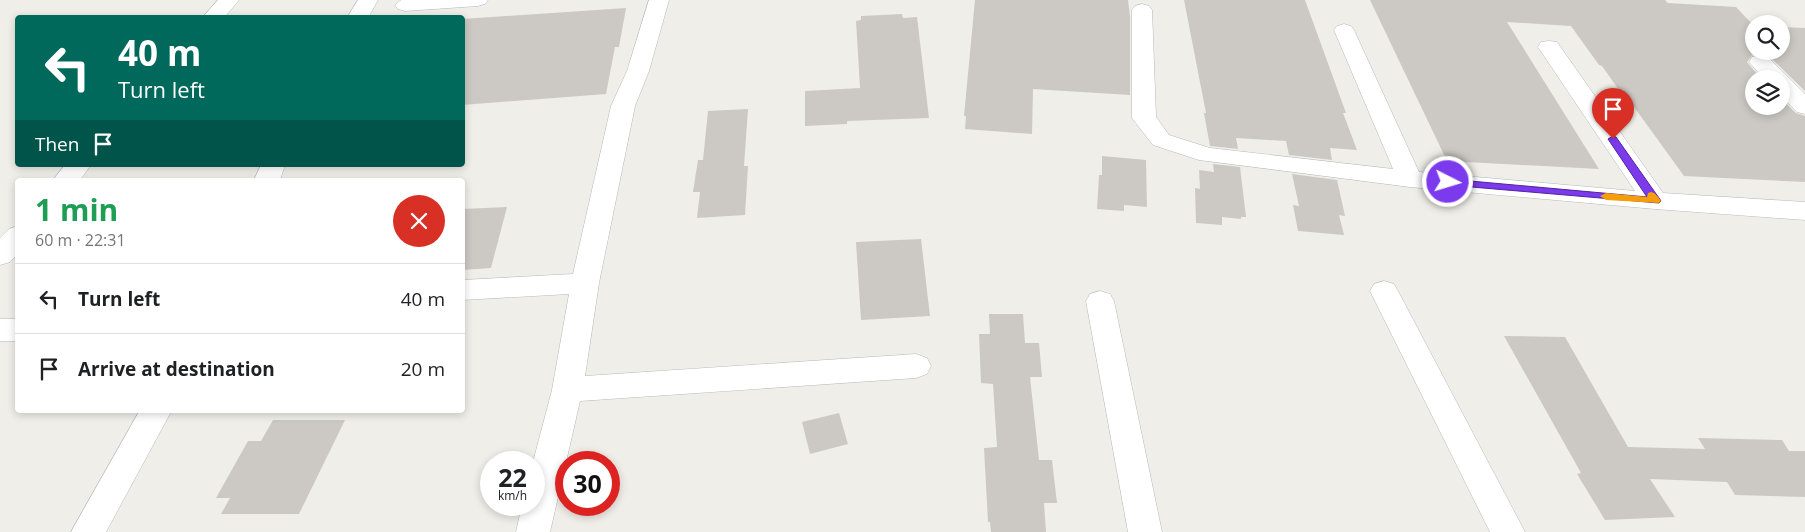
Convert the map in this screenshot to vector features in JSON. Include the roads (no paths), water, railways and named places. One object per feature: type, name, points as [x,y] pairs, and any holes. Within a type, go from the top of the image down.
[{"type":"street","points":[[215,15],[229,0]]},
{"type":"street","points":[[359,15],[368,0]]},
{"type":"street","points":[[405,5],[478,0]]},
{"type":"street","points":[[533,532],[567,390],[585,283],[623,106],[638,71],[659,0]]},
{"type":"street","points":[[1142,10],[1144,118],[1161,140],[1208,154],[1410,179],[1655,201],[1805,211]]},
{"type":"street","points":[[1344,30],[1410,179]]},
{"type":"street","points":[[1549,47],[1655,201]]},
{"type":"street","points":[[1760,62],[1768,70]]},
{"type":"street","points":[[1790,93],[1805,107]]},
{"type":"street","points":[[68,178],[77,167]]},
{"type":"street","points":[[0,255],[15,238]]},
{"type":"street","points":[[465,290],[585,283]]},
{"type":"street","points":[[1384,291],[1508,532]]},
{"type":"street","points":[[1100,301],[1145,532]]},
{"type":"street","points":[[0,330],[15,330]]},
{"type":"street","points":[[567,390],[916,366]]},
{"type":"street","points":[[88,532],[154,413]]}]
